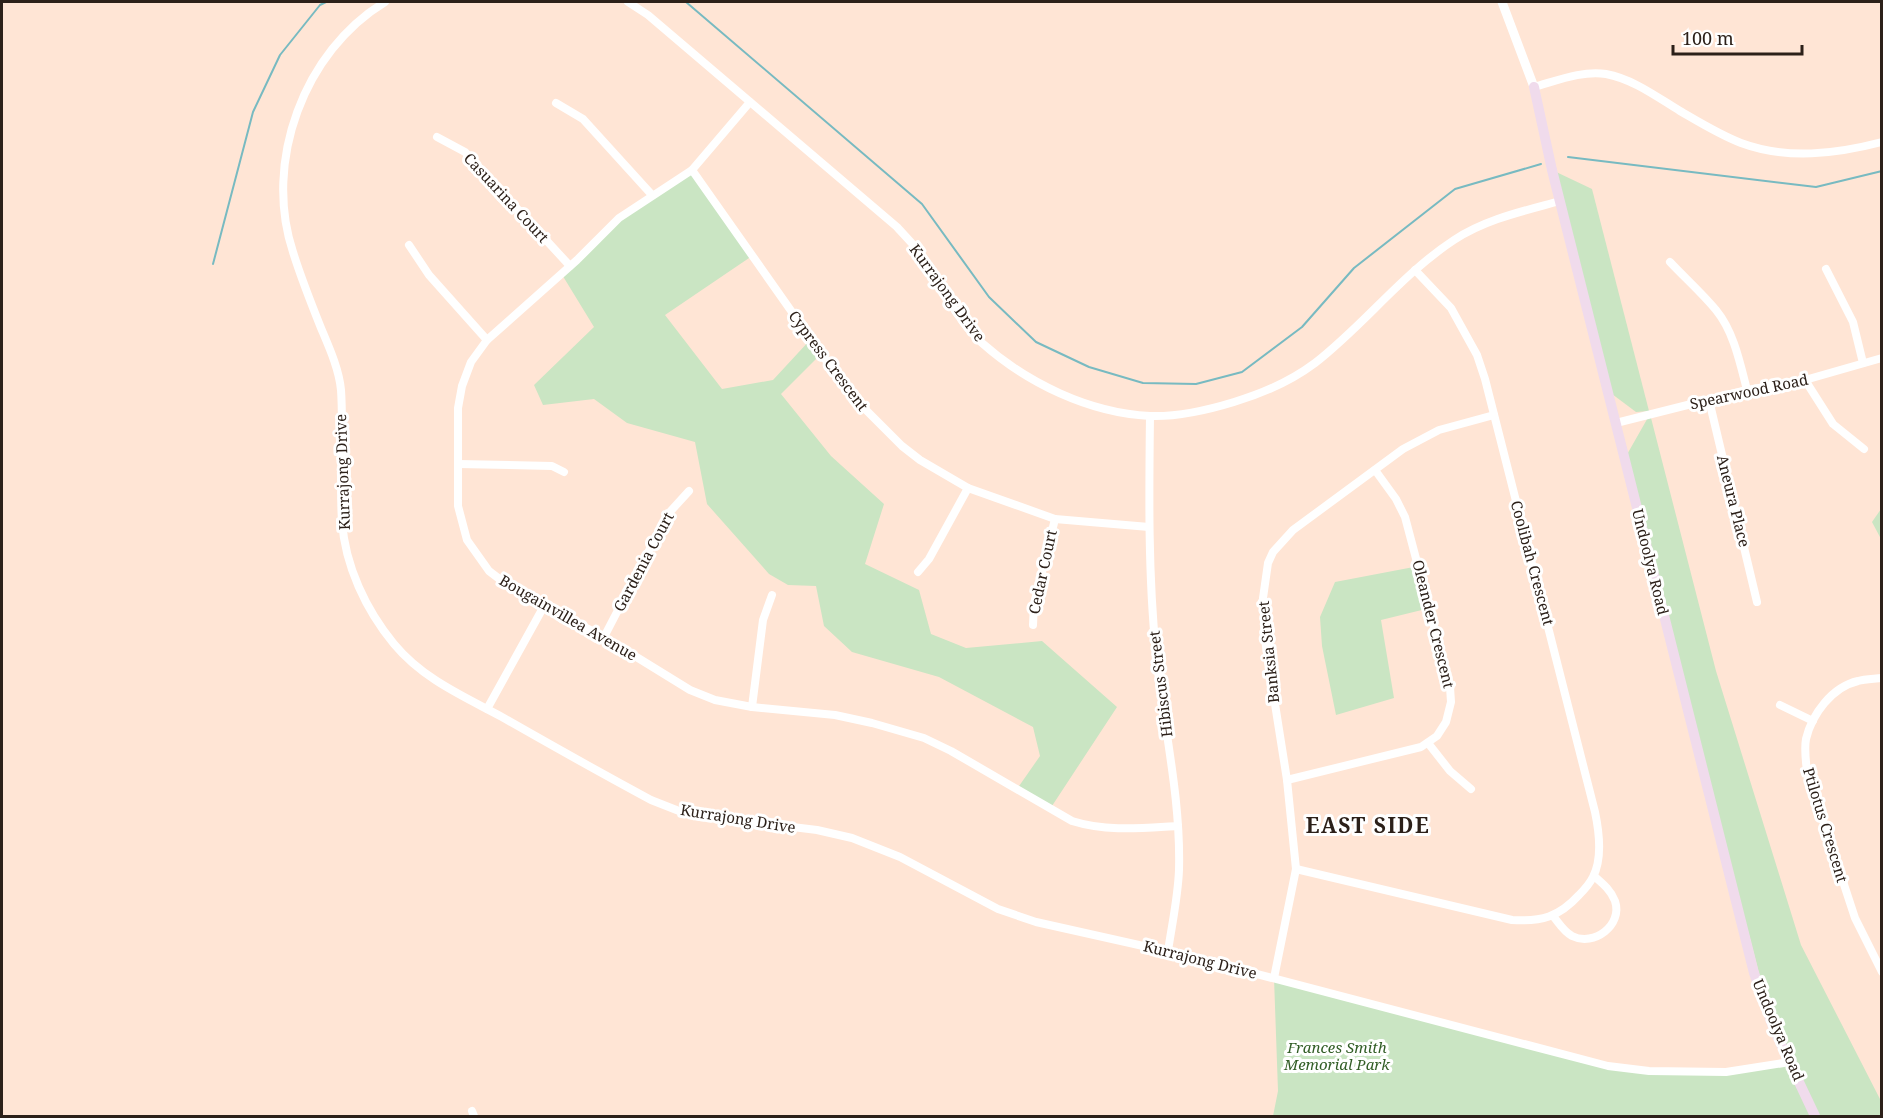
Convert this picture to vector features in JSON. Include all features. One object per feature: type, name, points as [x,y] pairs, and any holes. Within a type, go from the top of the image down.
[{"type":"main road","name":"Undoolya Road","points":[[1534,87],[1546,146],[1754,974],[1766,1010],[1815,1116]]},
{"type":"street","name":"Kurrajong Drive","points":[[385,2],[373,9],[332,47],[317,69],[303,98],[286,153],[284,213],[292,249],[334,358],[341,388],[342,523],[355,577],[365,601],[381,626],[396,646],[417,667],[448,690],[487,709],[651,800],[679,811],[738,821],[817,830],[852,838],[900,857],[1002,911],[1036,922],[1168,951],[1608,1066],[1649,1071],[1726,1072],[1790,1062]]},
{"type":"street","name":"Kurrajong Drive","points":[[628,2],[648,15],[897,227],[920,254],[942,292],[980,342],[1030,379],[1085,403],[1150,416],[1209,409],[1247,398],[1293,378],[1316,362],[1415,270],[1436,252],[1471,229],[1506,216],[1560,201]]},
{"type":"street","name":"Undoolya Road","points":[[1502,2],[1534,87]]},
{"type":"street","points":[[1534,87],[1580,76],[1605,74],[1621,78],[1643,88],[1722,134],[1760,148],[1786,153],[1841,152],[1881,142]]},
{"type":"street","name":"Bougainvillea Avenue","points":[[750,102],[692,170],[620,218],[487,340],[471,362],[462,386],[458,408],[458,506],[467,540],[489,571],[506,584],[604,636],[690,690],[715,700],[752,707],[835,715],[924,738],[951,751],[1072,821],[1090,826],[1119,829],[1179,826]]},
{"type":"street","points":[[556,103],[583,119],[652,195]]},
{"type":"street","name":"Casuarina Court","points":[[437,137],[465,152],[570,266]]},
{"type":"street","name":"Cypress Crescent","points":[[692,170],[849,393],[902,446],[920,460],[968,488],[1055,519],[1149,527]]},
{"type":"street","points":[[409,245],[429,275],[487,340]]},
{"type":"street","points":[[1670,262],[1717,311],[1736,352],[1747,390]]},
{"type":"street","points":[[1826,269],[1853,322],[1863,363]]},
{"type":"street","name":"Coolibah Crescent","points":[[1415,270],[1451,308],[1466,332],[1483,371],[1595,812],[1598,845],[1594,876]]},
{"type":"street","name":"Spearwood Road","points":[[1616,423],[1747,390],[1805,380],[1881,358]]},
{"type":"street","points":[[1805,380],[1833,424],[1864,449]]},
{"type":"street","name":"Aneura Place","points":[[1709,400],[1757,602]]},
{"type":"street","name":"Banksia Street","points":[[1274,978],[1296,868],[1287,780],[1266,647],[1263,597],[1268,563],[1273,552],[1293,530],[1403,448],[1439,430],[1494,414]]},
{"type":"street","name":"Hibiscus Street","points":[[1150,416],[1149,527],[1156,652],[1179,826],[1179,872],[1168,951]]},
{"type":"street","points":[[458,464],[552,466],[564,472]]},
{"type":"street","name":"Oleander Crescent","points":[[1375,470],[1396,499],[1405,517],[1450,687],[1451,702],[1446,722],[1437,736],[1428,743]]},
{"type":"street","points":[[918,572],[930,559],[968,488]]},
{"type":"street","name":"Gardenia Court","points":[[604,636],[668,513],[689,491]]},
{"type":"street","name":"Cedar Court","points":[[1032,625],[1034,604],[1055,519]]},
{"type":"street","points":[[752,707],[763,620],[772,595]]},
{"type":"street","points":[[487,709],[544,606]]},
{"type":"street","name":"Ptilotus Crescent","points":[[1881,678],[1857,681],[1842,687],[1830,696],[1813,721],[1806,739],[1805,754],[1807,772],[1855,918],[1881,972]]},
{"type":"street","points":[[1780,705],[1813,721]]},
{"type":"street","points":[[1287,780],[1405,752],[1428,743],[1450,771],[1471,789]]},
{"type":"street","points":[[1296,868],[1512,920],[1536,921],[1553,916],[1570,904],[1594,876],[1608,889],[1615,900],[1614,919],[1602,935],[1583,939],[1573,936],[1564,930],[1553,916]]},
{"type":"green space","points":[[692,170],[752,256],[665,315],[722,389],[773,380],[810,340],[820,355],[781,394],[831,456],[884,504],[865,564],[919,590],[931,634],[966,648],[1042,641],[1117,707],[1050,809],[1017,789],[1040,756],[1033,727],[939,677],[852,652],[824,626],[816,586],[788,585],[769,574],[707,504],[695,442],[627,423],[594,399],[543,405],[534,385],[594,327],[561,273],[619,218]]},
{"type":"green space","points":[[1552,170],[1592,189],[1649,411],[1636,412],[1608,391]]},
{"type":"green space","name":"Frances Smith Memorial Park","points":[[1650,414],[1716,671],[1801,945],[1881,1101],[1881,1116],[1273,1116],[1278,1091],[1274,978],[1608,1066],[1726,1072],[1790,1062],[1773,1027],[1625,458]]},
{"type":"green space","points":[[1881,509],[1881,539],[1872,522]]},
{"type":"green space","points":[[1419,566],[1430,608],[1381,620],[1394,698],[1336,715],[1322,646],[1320,617],[1335,582]]},
{"type":"waterway","points":[[213,264],[253,112],[280,55],[320,5],[326,2]]},
{"type":"waterway","points":[[686,2],[922,204],[989,297],[1036,342],[1089,367],[1143,383],[1196,384],[1242,372],[1302,327],[1354,268],[1455,189],[1541,164]]},
{"type":"waterway","points":[[1568,157],[1816,187],[1882,171]]},
{"type":"district","name":"EAST SIDE","points":[[1368,826]]}]
